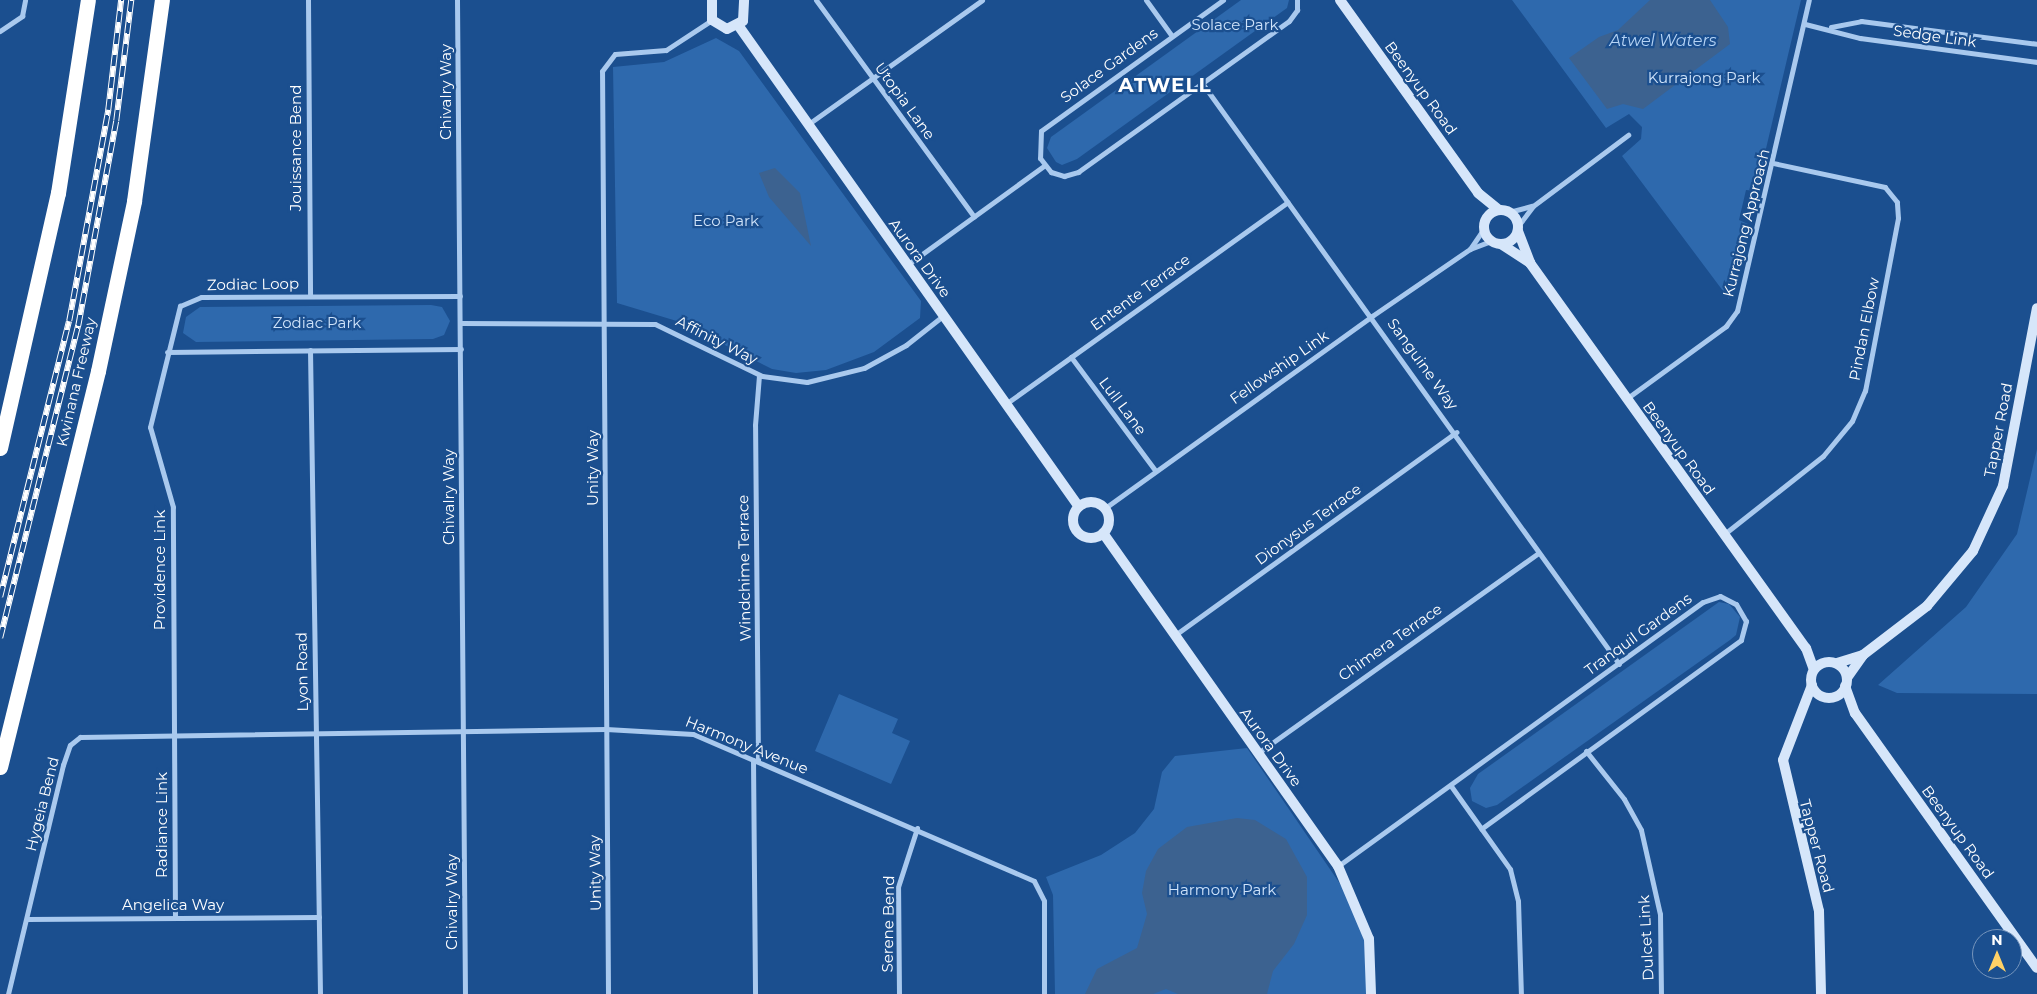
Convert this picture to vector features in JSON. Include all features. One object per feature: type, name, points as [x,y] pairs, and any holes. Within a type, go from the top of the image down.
[{"type":"highway","points":[[0,448],[58,193],[88,0]]},
{"type":"highway","name":"Kwinana Freeway","points":[[0,768],[98,371],[134,201],[162,0]]},
{"type":"street","points":[[0,30],[22,16],[25,0]]},
{"type":"street","name":"Jouissance Bend","points":[[308,0],[310,296]]},
{"type":"street","name":"Chivalry Way","points":[[458,0],[465,994]]},
{"type":"street","points":[[712,0],[712,20],[727,29],[738,25],[746,16],[744,0]]},
{"type":"street","name":"Utopia Lane","points":[[816,0],[974,217]]},
{"type":"street","points":[[807,125],[982,0]]},
{"type":"street","points":[[1146,0],[1172,36]]},
{"type":"street","name":"Solace Gardens","points":[[1045,165],[1037,144],[1041,131],[1223,0]]},
{"type":"street","points":[[907,265],[1045,165],[1064,176],[1078,172],[1289,21],[1297,10],[1297,0]]},
{"type":"street","name":"Beenyup Road","points":[[1340,0],[1478,193],[1504,211],[1518,228],[1530,263],[1626,400],[1806,648],[1814,670]]},
{"type":"street","name":"Kurrajong Approach","points":[[1626,400],[1735,316],[1773,163],[1809,0]]},
{"type":"street","name":"Unity Way","points":[[608,994],[603,66],[615,54],[666,50],[712,20]]},
{"type":"street","name":"Sedge Link","points":[[1830,27],[1861,22],[2037,44]]},
{"type":"street","name":"Sedge Link","points":[[1805,24],[1830,27],[1860,38],[2037,62]]},
{"type":"street","name":"Aurora Drive","points":[[738,25],[1079,507]]},
{"type":"street","name":"Sanguine Way","points":[[1202,83],[1456,432],[1538,553],[1619,664]]},
{"type":"street","points":[[1496,242],[1512,240],[1533,206],[1628,135]]},
{"type":"street","name":"Pindan Elbow","points":[[1723,534],[1822,456],[1852,422],[1865,390],[1898,218],[1897,202],[1885,187],[1773,163]]},
{"type":"street","name":"Beenyup Road","points":[[1478,193],[1485,224],[1496,242],[1530,263]]},
{"type":"street","name":"Entente Terrace","points":[[1007,403],[1288,202]]},
{"type":"street","points":[[1485,224],[1504,211],[1533,206]]},
{"type":"street","name":"Fellowship Link","points":[[1470,249],[1485,224]]},
{"type":"street","name":"Fellowship Link","points":[[1105,508],[1155,470],[1372,316],[1470,249],[1496,242]]},
{"type":"street","name":"Zodiac Loop","points":[[167,352],[180,306],[190,300],[310,296],[460,296]]},
{"type":"street","name":"Tapper Road","points":[[1821,994],[1819,911],[1784,777],[1787,744],[1804,709],[1812,685],[1814,670],[1862,655],[1927,606],[1973,551],[2003,486],[2037,308]]},
{"type":"street","name":"Affinity Way","points":[[460,323],[604,321],[655,324],[759,375],[781,382],[807,382],[864,368],[906,346],[944,316]]},
{"type":"street","points":[[167,352],[460,349]]},
{"type":"street","name":"Lyon Road","points":[[310,350],[320,994]]},
{"type":"street","name":"Providence Link","points":[[167,352],[150,427],[173,507],[174,732]]},
{"type":"street","name":"Lull Lane","points":[[1071,357],[1155,470]]},
{"type":"street","name":"Windchime Terrace","points":[[755,994],[755,425],[759,375]]},
{"type":"street","name":"Dionysus Terrace","points":[[1174,636],[1456,432]]},
{"type":"street","points":[[1095,502],[1105,508],[1109,518],[1103,533],[1089,538],[1077,530],[1074,515],[1079,507],[1095,502]]},
{"type":"street","name":"Aurora Drive","points":[[1103,533],[1338,866],[1369,939],[1371,994]]},
{"type":"street","name":"Chimera Terrace","points":[[1257,753],[1538,553]]},
{"type":"street","name":"Tranquil Gardens","points":[[1338,866],[1713,598],[1728,598],[1743,612],[1746,631],[1740,640],[1481,829]]},
{"type":"street","name":"Beenyup Road","points":[[1806,648],[1832,663],[1846,682],[1855,713],[2037,968]]},
{"type":"street","name":"Tapper Road","points":[[1831,697],[1846,682],[1862,655]]},
{"type":"street","name":"Beenyup Road","points":[[1812,685],[1855,713]]},
{"type":"street","points":[[1804,709],[1831,697]]},
{"type":"street","name":"Harmony Avenue","points":[[316,731],[678,730],[917,828],[1034,881],[1044,901],[1044,994]]},
{"type":"street","name":"Hygeia Bend","points":[[8,994],[70,745],[92,734],[316,731]]},
{"type":"street","name":"Radiance Link","points":[[174,732],[175,918]]},
{"type":"street","name":"Dulcet Link","points":[[1586,751],[1624,799],[1641,830],[1660,914],[1661,994]]},
{"type":"street","points":[[1450,786],[1510,869],[1518,901],[1521,994]]},
{"type":"street","name":"Serene Bend","points":[[899,994],[898,887],[917,828]]},
{"type":"street","name":"Angelica Way","points":[[27,919],[318,917]]},
{"type":"green space","name":"Solace Park","points":[[1241,0],[1289,0],[1287,8],[1077,159],[1062,165],[1056,162],[1047,148],[1051,137]]},
{"type":"green space","name":"Kurrajong Park","points":[[1512,0],[1801,0],[1756,191],[1746,190],[1739,220],[1748,224],[1729,299],[1622,156],[1641,139],[1642,127],[1629,114],[1606,128]]},
{"type":"green space","name":"Eco Park","points":[[716,38],[739,51],[921,301],[920,318],[874,352],[826,370],[796,373],[772,369],[680,322],[617,303],[613,67],[664,62]]},
{"type":"green space","name":"Zodiac Park","points":[[431,305],[442,307],[450,321],[444,335],[433,339],[196,342],[183,333],[186,317],[200,307]]},
{"type":"green space","points":[[2037,449],[2037,694],[1897,693],[1878,685],[1966,607],[2017,534]]},
{"type":"green space","points":[[1719,602],[1729,604],[1740,617],[1736,635],[1730,640],[1497,805],[1486,808],[1472,801],[1470,788],[1478,774]]},
{"type":"green space","points":[[839,694],[898,719],[892,733],[910,741],[891,784],[815,751]]},
{"type":"green space","name":"Harmony Park","points":[[1247,748],[1347,894],[1366,945],[1367,994],[1055,994],[1053,895],[1046,877],[1101,855],[1135,833],[1154,809],[1162,772],[1175,756]]},
{"type":"water","name":"Atwel Waters","points":[[1650,0],[1710,0],[1728,27],[1730,44],[1643,109],[1623,104],[1607,109],[1569,58],[1599,37],[1618,30]]},
{"type":"water","points":[[775,168],[800,193],[811,246],[769,197],[759,173]]},
{"type":"water","points":[[1237,818],[1255,820],[1286,839],[1307,877],[1307,915],[1294,944],[1273,971],[1267,994],[1178,994],[1166,989],[1153,994],[1085,994],[1097,969],[1137,948],[1147,914],[1142,893],[1146,871],[1158,849],[1187,827]]},
{"type":"railway","points":[[0,597],[69,321],[108,110],[121,0]]},
{"type":"railway","points":[[0,638],[78,326],[116,121],[131,0]]},
{"type":"district","name":"ATWELL","points":[[1165,85]]}]
